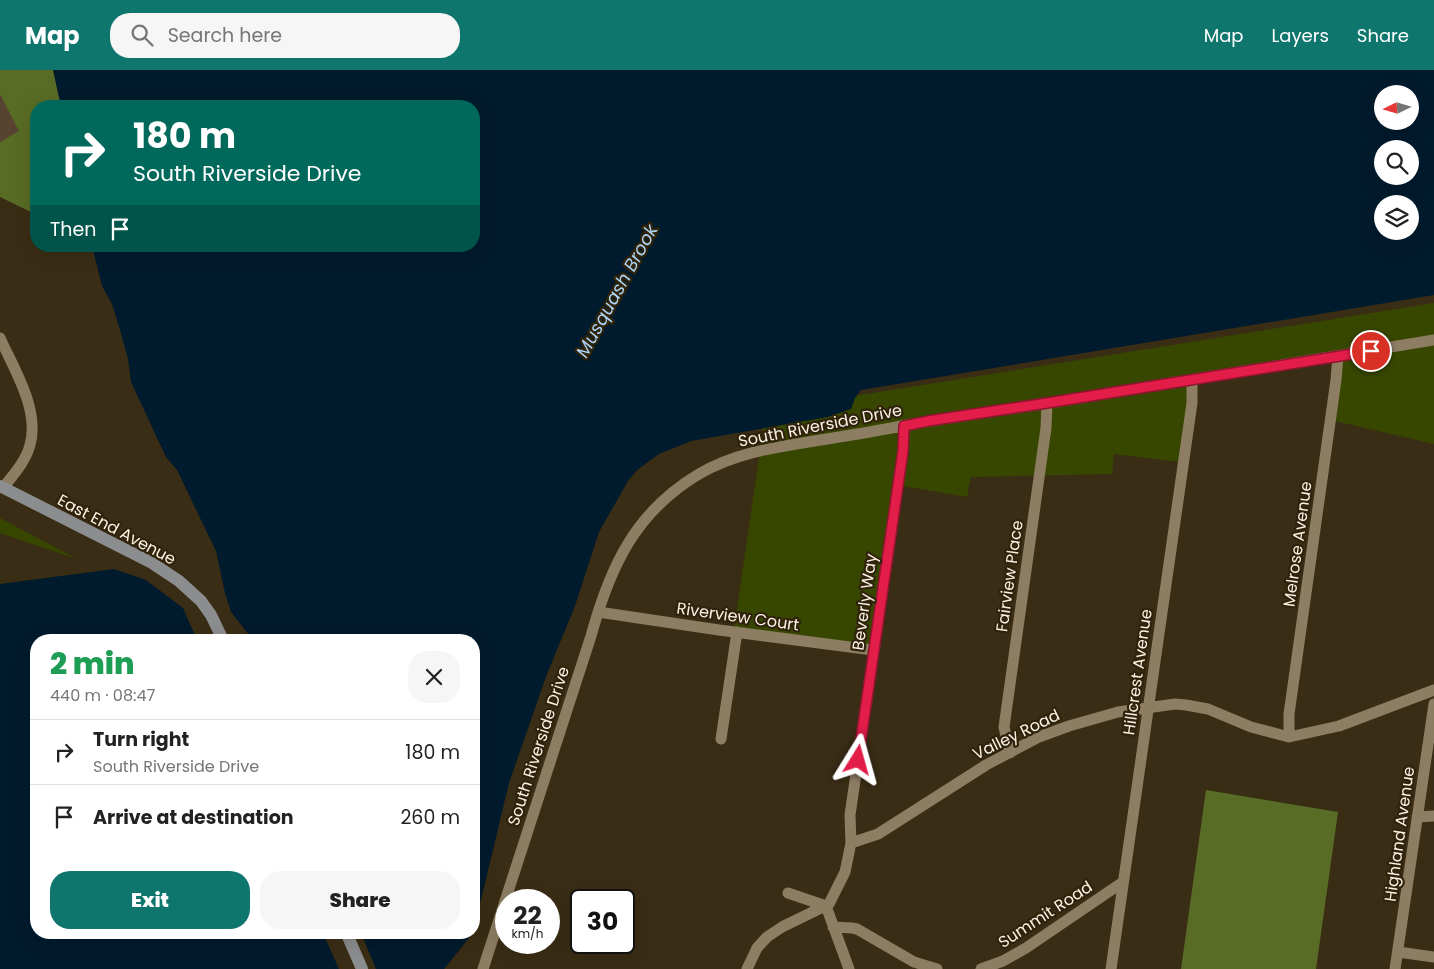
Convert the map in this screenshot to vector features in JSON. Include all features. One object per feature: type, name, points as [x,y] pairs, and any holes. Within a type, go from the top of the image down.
[{"type":"street","points":[[0,338],[26,394],[32,420],[30,446],[17,469],[2,487]]},
{"type":"street","name":"South Riverside Drive","points":[[483,969],[598,612],[614,568],[634,533],[662,502],[698,475],[731,459],[761,450],[928,421],[1434,340]]},
{"type":"street","name":"Melrose Avenue","points":[[1289,737],[1289,714],[1338,356]]},
{"type":"street","name":"Hillcrest Avenue","points":[[1111,969],[1192,403],[1192,380]]},
{"type":"street","name":"Fairview Place","points":[[1010,753],[1004,727],[1046,428],[1047,403]]},
{"type":"street","name":"Beverly Way","points":[[851,843],[850,815],[903,451],[904,426]]},
{"type":"street","name":"East End Avenue","points":[[2,487],[152,563],[178,581],[200,601],[211,615],[220,634]]},
{"type":"street","name":"Riverview Court","points":[[598,612],[874,650]]},
{"type":"street","points":[[721,739],[737,632]]},
{"type":"street","name":"Valley Road","points":[[851,843],[878,834],[986,765],[1039,737],[1118,712],[1175,704],[1186,705],[1208,710],[1251,727],[1289,737],[1339,726],[1434,690]]},
{"type":"street","name":"Highland Avenue","points":[[1395,969],[1434,704]]},
{"type":"street","points":[[1417,817],[1434,816]]},
{"type":"street","points":[[747,969],[757,948],[767,937],[782,927],[829,904],[846,872],[851,843]]},
{"type":"street","name":"Summit Road","points":[[982,969],[1003,962],[1026,948],[1123,882]]},
{"type":"street","points":[[788,893],[826,906]]},
{"type":"street","points":[[826,906],[849,969]]},
{"type":"street","points":[[833,927],[857,929],[914,962],[937,969]]},
{"type":"street","points":[[349,939],[362,969]]},
{"type":"street","points":[[1398,952],[1434,957]]},
{"type":"green space","points":[[0,70],[53,70],[60,100],[30,100],[30,212],[0,197]]},
{"type":"green space","points":[[1434,303],[1434,444],[1331,420],[1342,352],[1199,377],[1188,463],[1114,454],[1112,474],[971,477],[967,497],[903,486],[879,648],[734,629],[766,410]]},
{"type":"green space","points":[[0,518],[77,559],[0,533]]},
{"type":"green space","points":[[1206,790],[1338,812],[1316,969],[1181,969]]},
{"type":"water","name":"Musquash Brook","points":[[53,70],[1434,70],[1434,295],[861,390],[855,398],[851,409],[828,417],[691,441],[659,454],[637,470],[628,481],[599,532],[575,606],[547,674],[509,783],[480,904],[480,634],[248,634],[231,612],[216,551],[177,470],[166,457],[131,382],[128,359],[112,304],[102,286],[94,252],[480,252],[480,100],[60,100]]},
{"type":"water","points":[[114,569],[146,580],[183,608],[194,634],[30,634],[30,939],[326,939],[339,969],[0,969],[0,584]]},
{"type":"water","points":[[364,939],[468,939],[444,969],[376,969]]},
{"type":"building","points":[[0,94],[19,131],[0,142]]},
{"type":"route","points":[[858,760],[903,451],[904,426],[1371,351]]}]
